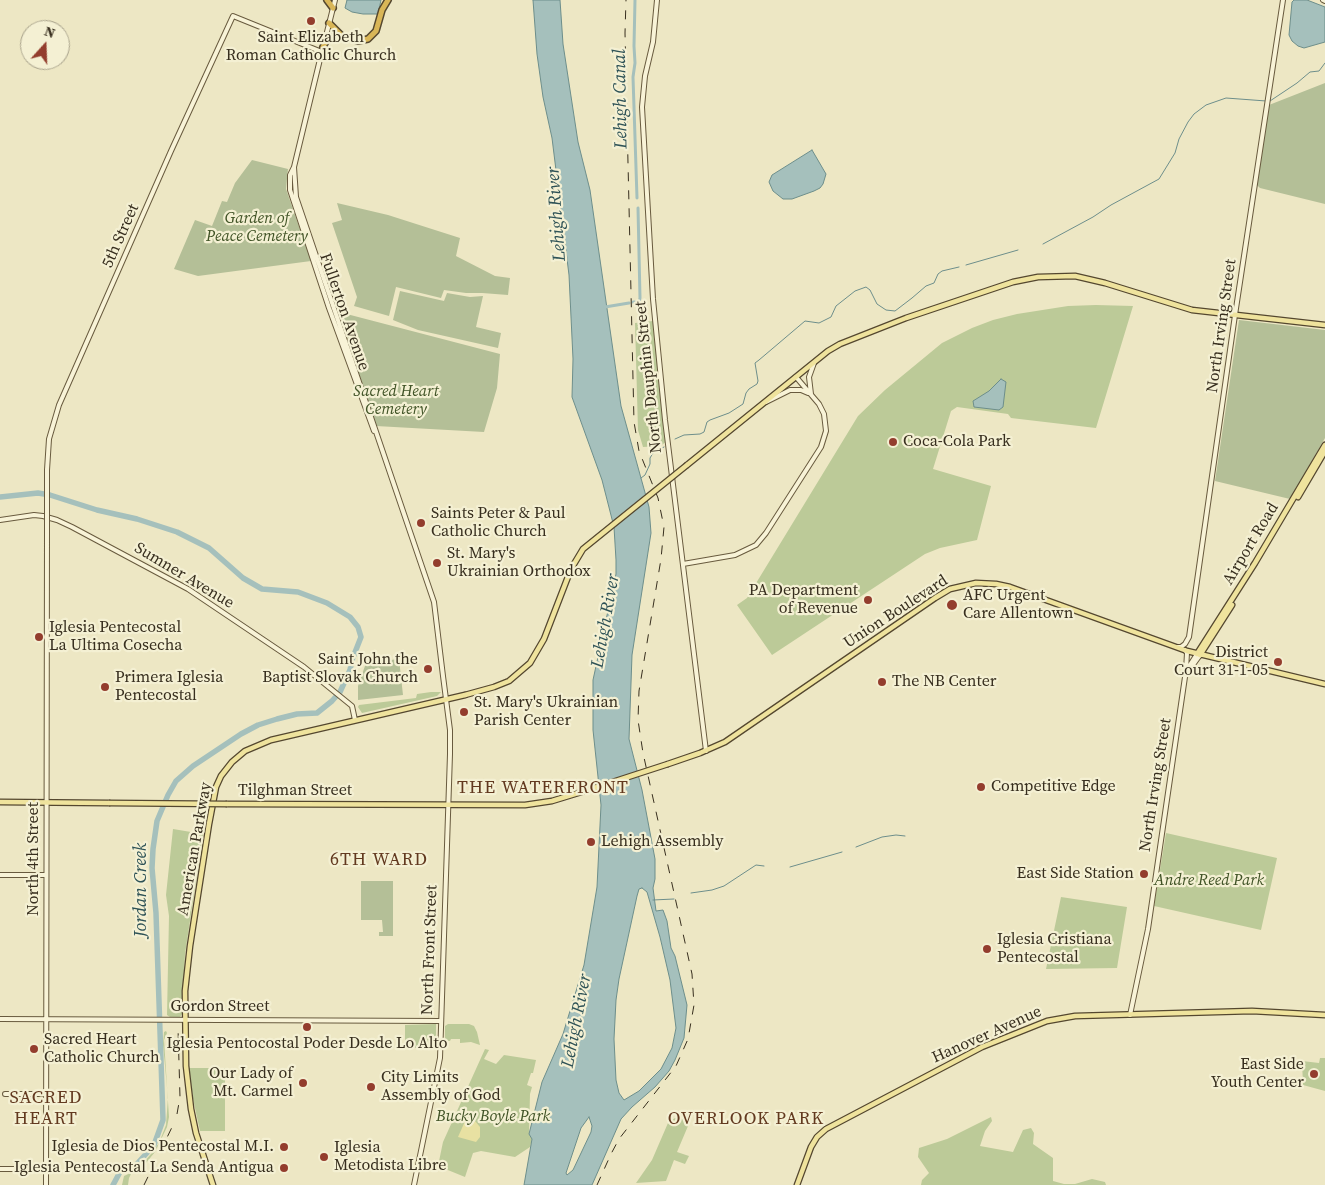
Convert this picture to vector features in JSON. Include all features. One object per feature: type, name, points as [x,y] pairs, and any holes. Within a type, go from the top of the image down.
[{"type":"highway","points":[[327,0],[333,8]]},
{"type":"highway","points":[[323,50],[329,38],[336,35],[358,40],[370,37],[377,29],[382,10],[388,0]]},
{"type":"highway","points":[[329,23],[342,36]]},
{"type":"main road","points":[[762,404],[834,347],[853,338],[1002,285],[1038,277],[1064,276],[1089,279],[1182,308],[1201,312],[1325,325]]},
{"type":"main road","name":"American Parkway","points":[[213,1185],[196,1133],[191,1109],[186,1066],[185,1020],[186,977],[190,946],[211,808],[221,776],[238,756],[258,744],[270,740],[465,696],[509,680],[530,663],[544,639],[571,569],[583,550],[762,404]]},
{"type":"main road","name":"Airport Road","points":[[1198,654],[1325,445]]},
{"type":"main road","name":"Airport Road","points":[[1198,654],[1252,573],[1325,451]]},
{"type":"main road","name":"Union Boulevard","points":[[588,790],[706,751],[748,727],[935,598],[950,589],[967,584],[988,582],[1004,585],[1175,647],[1325,684]]},
{"type":"main road","name":"Tilghman Street","points":[[0,802],[530,805],[557,800],[588,790]]},
{"type":"main road","name":"Hanover Avenue","points":[[796,1185],[811,1146],[822,1132],[907,1085],[991,1043],[1047,1021],[1074,1016],[1130,1014],[1271,1011],[1325,1015]]},
{"type":"street","name":"Fullerton Avenue","points":[[335,0],[294,167],[296,197],[434,602],[437,624]]},
{"type":"street","name":"North Dauphin Street","points":[[657,0],[642,107],[653,299],[664,420],[684,564],[706,751]]},
{"type":"street","name":"North Irving Street","points":[[1175,647],[1181,648],[1185,644],[1190,627],[1283,0]]},
{"type":"street","name":"5th Street","points":[[47,532],[49,439],[60,405],[171,151],[233,16],[323,50]]},
{"type":"street","points":[[812,396],[809,382],[814,363]]},
{"type":"street","points":[[684,564],[735,555],[756,545],[766,533],[824,441],[825,417],[819,404],[796,377]]},
{"type":"street","points":[[762,404],[790,390],[801,390],[812,396]]},
{"type":"street","name":"Sumner Avenue","points":[[0,520],[39,516],[50,518],[72,527],[196,594],[293,659],[328,686],[353,709],[355,720]]},
{"type":"street","name":"North 4th Street","points":[[46,1185],[47,532]]},
{"type":"street","name":"North Front Street","points":[[414,1185],[440,1058],[450,730],[437,624]]},
{"type":"street","points":[[1185,650],[1187,653],[1185,677]]},
{"type":"street","name":"North Irving Street","points":[[1130,1014],[1147,936],[1185,677],[1198,654]]},
{"type":"street","points":[[0,874],[46,875]]},
{"type":"street","name":"Gordon Street","points":[[0,1019],[441,1021]]},
{"type":"street","points":[[3,1094],[46,1094]]},
{"type":"street","points":[[0,1169],[46,1169]]},
{"type":"green space","points":[[1325,83],[1325,204],[1260,188],[1257,185],[1269,105]]},
{"type":"green space","name":"Garden of Peace Cemetery","points":[[252,160],[288,169],[286,189],[311,261],[198,276],[174,269],[195,220],[212,226],[222,201],[227,202],[235,183]]},
{"type":"green space","points":[[337,203],[388,215],[460,238],[456,256],[495,276],[510,278],[508,295],[444,290],[441,298],[396,287],[389,316],[354,306],[357,297],[332,223],[342,220]]},
{"type":"green space","points":[[400,291],[444,301],[447,293],[470,297],[483,296],[476,327],[501,333],[498,348],[418,330],[393,320]]},
{"type":"green space","name":"Coca-Cola Park","points":[[1068,306],[1133,306],[1096,428],[1011,418],[1008,414],[957,407],[951,411],[933,469],[991,486],[977,540],[940,548],[925,554],[772,655],[737,605],[747,598],[858,416],[885,390],[942,343],[972,328],[1017,314]]},
{"type":"green space","name":"Sacred Heart Cemetery","points":[[339,312],[500,354],[497,388],[484,432],[376,426]]},
{"type":"green space","points":[[1239,320],[1325,330],[1325,438],[1290,499],[1215,481]]},
{"type":"green space","points":[[653,321],[666,442],[660,446],[643,447],[638,430],[635,323]]},
{"type":"green space","points":[[399,659],[403,695],[358,700],[358,686],[366,663]]},
{"type":"green space","points":[[441,692],[437,696],[362,713],[358,707],[359,705],[416,698],[417,694]]},
{"type":"green space","points":[[173,829],[203,834],[185,954],[182,1014],[180,1017],[170,1017],[167,1015],[169,916],[166,895]]},
{"type":"green space","name":"Andre Reed Park","points":[[1166,833],[1277,858],[1261,930],[1154,906]]},
{"type":"green space","points":[[361,881],[393,881],[393,936],[379,936],[379,932],[383,932],[382,920],[361,920]]},
{"type":"green space","points":[[1061,897],[1127,907],[1117,968],[1046,969]]},
{"type":"green space","points":[[436,1024],[436,1048],[405,1048],[405,1025]]},
{"type":"green space","points":[[448,1024],[469,1024],[474,1026],[480,1045],[471,1042],[460,1043],[460,1039],[445,1041],[445,1026]]},
{"type":"green space","points":[[166,1031],[164,1040],[167,1090],[163,1044],[164,1032]]},
{"type":"green space","name":"Bucky Boyle Park","points":[[485,1049],[489,1050],[484,1059],[496,1064],[504,1055],[536,1060],[533,1073],[531,1073],[527,1085],[532,1087],[530,1094],[529,1133],[532,1139],[530,1147],[515,1157],[481,1151],[473,1153],[465,1177],[438,1166],[443,1142]]},
{"type":"green space","name":"East Side Youth Center","points":[[1320,1058],[1325,1058],[1325,1091],[1303,1085],[1302,1061],[1319,1063]]},
{"type":"green space","points":[[189,1068],[225,1068],[225,1131],[200,1131]]},
{"type":"green space","points":[[168,1100],[169,1117],[167,1127],[155,1152],[141,1169],[134,1171],[137,1170],[159,1143],[166,1125]]},
{"type":"green space","points":[[991,1117],[992,1121],[985,1131],[980,1146],[1013,1152],[1023,1130],[1031,1128],[1034,1133],[1033,1144],[1053,1158],[1053,1181],[1075,1184],[1092,1179],[1105,1182],[1106,1185],[921,1185],[922,1180],[929,1173],[918,1157],[919,1148],[947,1139]]},
{"type":"green space","points":[[675,1118],[685,1119],[688,1126],[677,1152],[689,1156],[685,1164],[674,1160],[666,1181],[636,1183],[652,1160],[668,1123]]},
{"type":"green space","points":[[132,1172],[128,1185],[122,1185],[124,1176]]},
{"type":"sand","points":[[466,1119],[475,1121],[480,1127],[480,1137],[476,1142],[458,1137]]},
{"type":"water","points":[[347,0],[381,0],[378,14],[352,12],[345,8]]},
{"type":"water","name":"Lehigh River","points":[[533,0],[560,0],[563,44],[578,142],[590,190],[621,406],[649,507],[651,533],[632,655],[629,739],[642,790],[655,859],[653,888],[656,911],[663,910],[667,921],[671,948],[675,956],[687,1005],[684,1038],[675,1060],[669,1071],[655,1087],[621,1119],[592,1185],[524,1185],[532,1139],[529,1134],[542,1082],[563,1034],[584,965],[597,887],[601,805],[593,730],[593,680],[616,574],[614,527],[602,480],[572,397],[573,359],[569,275],[552,138],[543,97],[537,54]],"holes":[[[642,888],[647,892],[660,937],[670,980],[676,1028],[672,1048],[661,1069],[639,1091],[624,1100],[619,1093],[616,1080],[614,1039],[616,1000],[637,896],[639,889]],[[589,1117],[592,1126],[591,1132],[573,1170],[567,1175],[566,1173],[581,1128]]]},
{"type":"water","points":[[1294,0],[1307,0],[1325,7],[1325,42],[1304,48],[1292,41],[1289,35],[1292,2]]},
{"type":"water","points":[[812,150],[826,174],[823,184],[814,191],[792,199],[783,199],[773,191],[769,182],[772,175]]},
{"type":"water","points":[[1001,379],[1006,382],[1003,407],[999,410],[974,407],[973,401],[989,391]]},
{"type":"waterway","name":"Lehigh Canal","points":[[635,0],[635,63],[633,77],[637,198]]},
{"type":"waterway","points":[[1270,101],[1310,72],[1319,71],[1325,63]]},
{"type":"waterway","points":[[1043,244],[1159,179],[1175,153],[1179,139],[1188,122],[1194,114],[1206,105],[1226,98],[1266,101]]},
{"type":"waterway","name":"Lehigh Canal","points":[[633,302],[639,302],[640,298],[638,208]]},
{"type":"waterway","points":[[966,265],[1018,250]]},
{"type":"waterway","points":[[675,439],[684,435],[704,432],[707,422],[729,413],[743,404],[746,393],[758,381],[755,363],[805,321],[819,323],[831,317],[836,306],[855,291],[866,287],[870,290],[877,304],[886,310],[895,311],[926,286],[934,283],[938,274],[942,271],[959,267]]},
{"type":"waterway","name":"Lehigh Canal","points":[[605,307],[629,303]]},
{"type":"waterway","points":[[641,478],[645,475],[653,453],[664,447]]},
{"type":"waterway","name":"Jordan Creek","points":[[0,497],[38,493],[50,495],[177,532],[209,548],[243,578],[262,589],[298,592],[327,603],[350,617],[358,627],[361,637],[350,670],[340,692],[332,701],[317,713],[297,714],[277,719],[258,725],[241,734],[193,766],[176,781],[168,795],[157,821],[152,868],[156,913],[163,1120],[154,1145],[136,1165],[120,1172],[113,1185]]},
{"type":"waterway","points":[[856,847],[882,837],[905,836]]},
{"type":"waterway","points":[[790,867],[842,852]]},
{"type":"waterway","points":[[691,893],[724,886],[756,865],[764,866]]},
{"type":"waterway","points":[[653,900],[674,899]]},
{"type":"railway","points":[[597,1185],[619,1139],[676,1066],[688,1039],[694,1005],[692,974],[643,753],[638,720],[639,691],[661,559],[664,527],[658,498],[639,451],[634,422],[625,33],[626,0]]},
{"type":"railway","points":[[177,1114],[180,1097],[178,1028]]},
{"type":"railway","points":[[144,1185],[175,1121]]},
{"type":"place","name":"Saint Elizabeth Roman Catholic Church","points":[[311,21]]},
{"type":"place","name":"Coca-Cola Park","points":[[893,442]]},
{"type":"place","name":"Saints Peter & Paul Catholic Church","points":[[421,523]]},
{"type":"place","name":"St. Mary's Ukrainian Orthodox","points":[[437,563]]},
{"type":"place","name":"PA Department of Revenue","points":[[868,600]]},
{"type":"place","name":"AFC Urgent Care Allentown","points":[[952,605]]},
{"type":"place","name":"Iglesia Pentecostal La Ultima Cosecha","points":[[39,637]]},
{"type":"place","name":"District Court 31-1-05","points":[[1278,662]]},
{"type":"place","name":"Saint John the Baptist Slovak Church","points":[[428,669]]},
{"type":"place","name":"The NB Center","points":[[882,682]]},
{"type":"place","name":"Primera Iglesia Pentecostal","points":[[105,687]]},
{"type":"place","name":"St. Mary's Ukrainian Parish Center","points":[[464,712]]},
{"type":"place","name":"Competitive Edge","points":[[981,787]]},
{"type":"place","name":"Lehigh Assembly","points":[[591,842]]},
{"type":"place","name":"East Side Station","points":[[1144,874]]},
{"type":"place","name":"Iglesia Cristiana Pentecostal","points":[[987,949]]},
{"type":"place","name":"Iglesia Pentocostal Poder Desde Lo Alto","points":[[307,1027]]},
{"type":"place","name":"Sacred Heart Catholic Church","points":[[34,1049]]},
{"type":"place","name":"East Side Youth Center","points":[[1314,1074]]},
{"type":"place","name":"Our Lady of Mt. Carmel","points":[[303,1083]]},
{"type":"place","name":"City Limits Assembly of God","points":[[371,1087]]},
{"type":"place","name":"Iglesia de Dios Pentecostal M.I.","points":[[284,1147]]},
{"type":"place","name":"Iglesia Metodista Libre","points":[[324,1157]]},
{"type":"place","name":"Iglesia Pentecostal La Senda Antigua","points":[[284,1168]]},
{"type":"district","name":"THE WATERFRONT","points":[[543,788]]},
{"type":"district","name":"6TH WARD","points":[[379,860]]},
{"type":"district","name":"SACRED HEART","points":[[46,1108]]},
{"type":"district","name":"OVERLOOK PARK","points":[[746,1119]]}]
